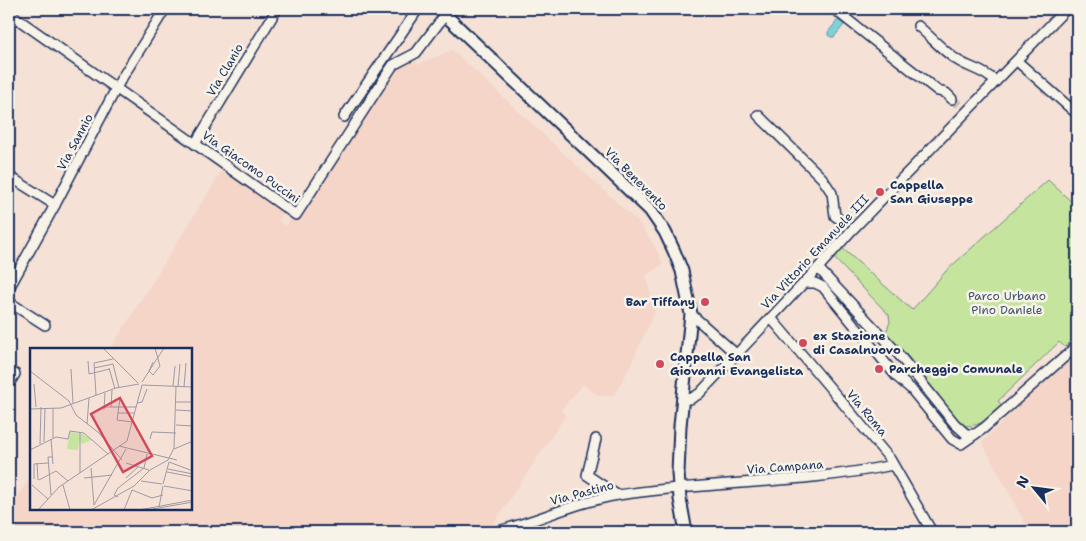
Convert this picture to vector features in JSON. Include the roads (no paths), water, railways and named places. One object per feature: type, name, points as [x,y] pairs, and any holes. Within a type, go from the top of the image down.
[{"type":"main road","name":"Via Benevento","points":[[442,12],[650,210],[666,232],[682,271],[691,314],[678,473],[678,487],[686,532]]},
{"type":"street","name":"Via Sannio","points":[[9,288],[117,89],[165,9]]},
{"type":"street","name":"Via Clanio","points":[[195,144],[276,9]]},
{"type":"street","points":[[344,117],[418,9]]},
{"type":"street","points":[[834,9],[938,91],[946,93],[952,98]]},
{"type":"street","name":"Via Vittorio Emanuele III","points":[[683,399],[690,399],[699,394],[964,110],[1017,61],[1066,9]]},
{"type":"street","name":"Via Giacomo Puccini","points":[[9,13],[296,215],[393,65],[416,53],[442,12]]},
{"type":"street","points":[[918,26],[954,58],[965,65],[986,73],[995,81]]},
{"type":"street","points":[[1017,61],[1077,114]]},
{"type":"street","points":[[758,115],[822,178],[832,193],[835,216],[838,218]]},
{"type":"street","points":[[9,176],[55,205]]},
{"type":"street","points":[[818,268],[895,350],[955,424],[966,434],[975,434]]},
{"type":"street","points":[[804,283],[815,283],[823,287],[896,376],[911,388],[952,439],[961,444],[998,416],[1077,344]]},
{"type":"street","points":[[9,302],[45,325]]},
{"type":"street","points":[[691,314],[736,354]]},
{"type":"street","name":"Via Roma","points":[[770,318],[893,465],[932,532]]},
{"type":"street","points":[[9,384],[16,374]]},
{"type":"street","points":[[596,439],[587,476],[617,495]]},
{"type":"street","name":"Via Campana","points":[[678,487],[827,476],[893,465]]},
{"type":"street","name":"Via Pastino","points":[[494,532],[505,531],[598,499],[678,487]]},
{"type":"water","points":[[838,20],[844,25],[834,37],[831,37],[828,35],[828,32]]},
{"type":"tunnel","points":[[952,99],[962,108]]},
{"type":"tunnel","points":[[838,218],[849,228]]},
{"type":"place","name":"Cappella San Giuseppe","points":[[880,192]]},
{"type":"place","name":"Bar Tiffany","points":[[705,302]]},
{"type":"place","name":"ex Stazione di Casalnuovo","points":[[803,343]]},
{"type":"place","name":"Cappella San Giovanni Evangelista","points":[[660,364]]},
{"type":"place","name":"Parcheggio Comunale","points":[[879,369]]},
{"type":"park label","name":"Parco Urbano Pino Daniele","points":[[1007,303]]}]
